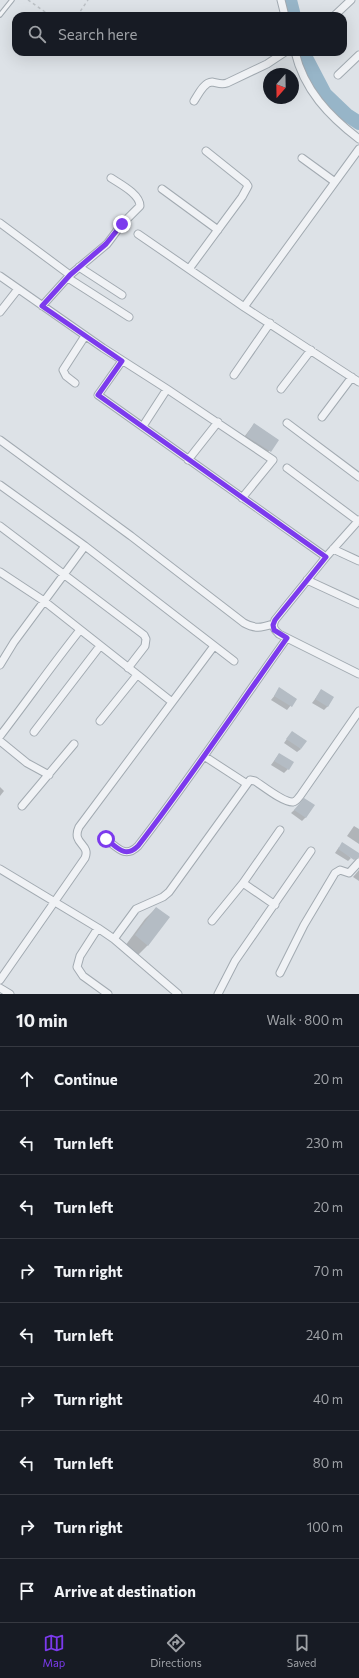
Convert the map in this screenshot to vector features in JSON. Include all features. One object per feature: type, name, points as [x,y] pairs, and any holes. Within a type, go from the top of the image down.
[{"type":"street","points":[[281,0],[284,12]]},
{"type":"street","points":[[338,12],[351,0]]},
{"type":"street","points":[[338,75],[359,55]]},
{"type":"street","points":[[194,101],[206,84],[212,82],[222,85],[228,84],[267,64],[279,56]]},
{"type":"street","points":[[297,56],[305,77],[320,104],[338,123],[359,139]]},
{"type":"street","points":[[244,307],[359,148]]},
{"type":"street","points":[[189,269],[242,197],[248,186],[206,151]]},
{"type":"street","points":[[302,158],[335,182]]},
{"type":"street","points":[[42,306],[69,276],[103,247],[122,224],[140,206],[139,200],[135,195],[111,178]]},
{"type":"street","points":[[162,189],[218,230]]},
{"type":"street","points":[[0,223],[69,276],[129,317]]},
{"type":"street","points":[[138,234],[244,307],[359,382]]},
{"type":"street","points":[[79,267],[122,295]]},
{"type":"street","points":[[0,276],[122,361],[218,422],[273,460],[242,498]]},
{"type":"street","points":[[0,312],[18,289]]},
{"type":"street","points":[[234,375],[270,323]]},
{"type":"street","points":[[75,383],[66,376],[63,370],[85,336]]},
{"type":"street","points":[[281,390],[311,350]]},
{"type":"street","points":[[122,361],[98,395],[326,557]]},
{"type":"street","points":[[322,417],[352,377]]},
{"type":"street","points":[[143,426],[167,389]]},
{"type":"street","points":[[188,460],[218,422]]},
{"type":"street","points":[[287,423],[359,477]]},
{"type":"street","points":[[0,440],[108,519],[244,623],[252,627],[259,628],[273,624]]},
{"type":"street","points":[[286,468],[358,521],[326,557],[275,620],[273,624],[274,630],[359,674]]},
{"type":"street","points":[[0,485],[85,546],[234,661]]},
{"type":"street","points":[[0,526],[144,635],[146,639],[145,646],[128,668]]},
{"type":"street","points":[[0,664],[14,642],[85,546]]},
{"type":"street","points":[[333,549],[359,560]]},
{"type":"street","points":[[0,572],[44,602],[172,702]]},
{"type":"street","points":[[307,580],[359,604]]},
{"type":"street","points":[[0,736],[80,630]]},
{"type":"street","points":[[106,839],[122,851],[128,853],[133,851],[173,801],[218,734],[287,638]]},
{"type":"street","points":[[34,732],[100,646]]},
{"type":"street","points":[[0,980],[87,854],[86,850],[76,838],[76,833],[79,827],[214,646]]},
{"type":"street","points":[[100,721],[137,675]]},
{"type":"street","points":[[114,939],[136,909],[163,897],[169,892],[250,780],[256,781],[284,800],[292,802],[296,801],[359,711]]},
{"type":"street","points":[[0,741],[27,763],[49,775]]},
{"type":"street","points":[[22,806],[74,744]]},
{"type":"street","points":[[204,756],[247,784]]},
{"type":"street","points":[[212,921],[243,884],[280,830]]},
{"type":"street","points":[[218,994],[235,961],[311,851]]},
{"type":"street","points":[[280,973],[304,925],[335,873],[340,870],[350,873],[359,862]]},
{"type":"street","points":[[0,869],[114,939],[178,994]]},
{"type":"street","points":[[243,884],[275,905]]},
{"type":"street","points":[[98,928],[80,956],[77,967],[83,976],[108,994]]},
{"type":"street","points":[[0,988],[10,994]]},
{"type":"lane","points":[[0,15],[12,0]]},
{"type":"path","points":[[28,0],[45,12]]},
{"type":"path","points":[[79,12],[88,0]]},
{"type":"building","points":[[254,423],[279,440],[271,452],[246,436]]},
{"type":"building","points":[[279,687],[297,699],[292,707],[274,696]]},
{"type":"building","points":[[321,689],[334,697],[328,707],[315,699]]},
{"type":"building","points":[[292,731],[307,741],[301,749],[286,739]]},
{"type":"building","points":[[279,753],[294,762],[289,770],[274,761]]},
{"type":"building","points":[[304,798],[315,805],[306,818],[294,810]]},
{"type":"building","points":[[342,842],[359,853],[359,857],[354,860],[338,849]]},
{"type":"building","points":[[156,907],[170,917],[148,946],[135,935]]},
{"type":"waterway","points":[[290,0],[293,12]]},
{"type":"waterway","points":[[305,56],[325,94],[347,115],[359,123]]},
{"type":"route","points":[[106,839],[122,851],[128,853],[133,851],[138,846],[194,772],[218,734],[287,638],[274,630],[273,625],[275,620],[326,557],[98,395],[122,361],[42,306],[70,275],[100,251],[118,231],[122,224]]}]
